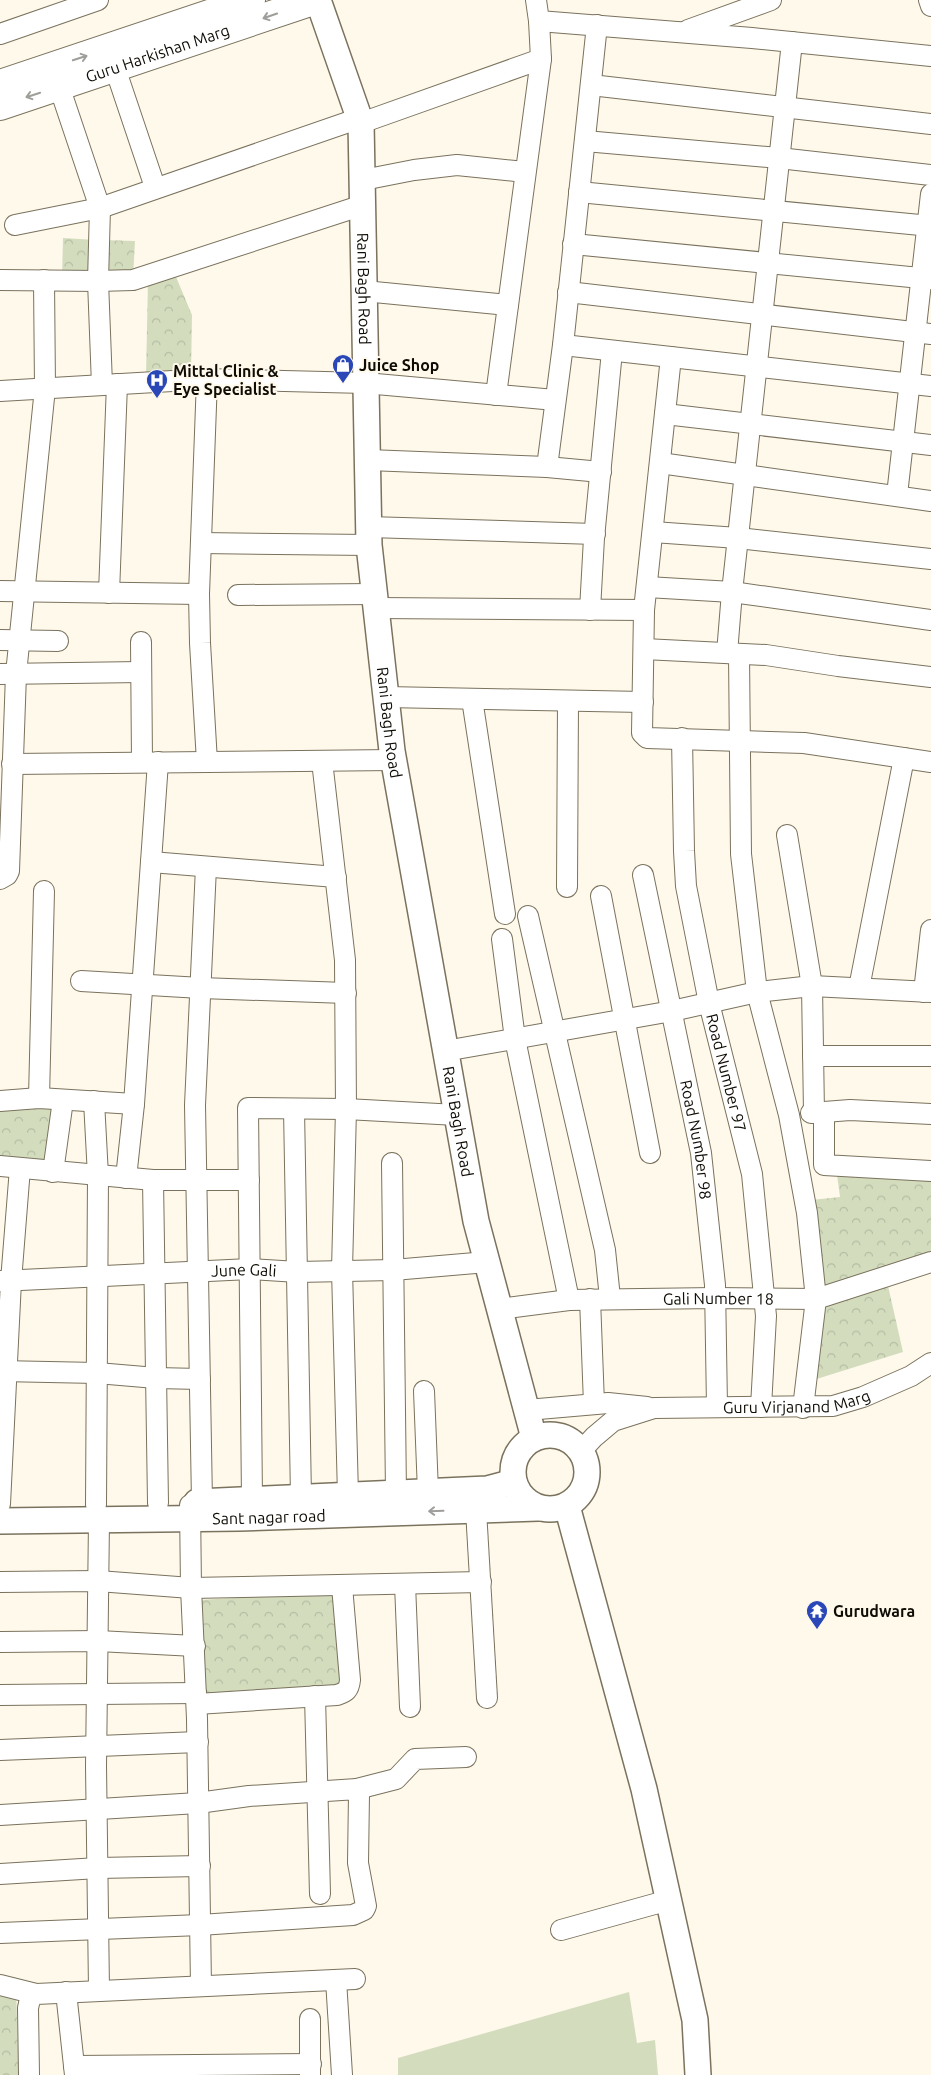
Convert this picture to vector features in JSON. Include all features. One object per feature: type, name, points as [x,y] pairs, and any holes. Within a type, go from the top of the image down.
[{"type":"main road","name":"Guru Harkishan Marg","points":[[0,84],[251,0]]},
{"type":"main road","name":"Guru Harkishan Marg","points":[[0,106],[317,0]]},
{"type":"street","points":[[0,34],[74,4],[98,0]]},
{"type":"street","name":"Rani Bagh Road","points":[[317,0],[361,121],[369,536],[393,760],[476,1222],[534,1438]]},
{"type":"street","points":[[496,394],[541,59],[536,0]]},
{"type":"street","points":[[681,32],[771,0]]},
{"type":"street","points":[[929,0],[931,6]]},
{"type":"street","points":[[539,21],[681,32],[931,56]]},
{"type":"street","points":[[547,467],[563,345],[597,25]]},
{"type":"street","points":[[792,42],[732,592],[733,653],[740,740],[741,854],[757,992],[789,1114],[806,1213],[816,1299],[803,1408]]},
{"type":"street","points":[[15,225],[100,208],[155,187],[361,121],[541,59]]},
{"type":"street","points":[[114,68],[155,187]]},
{"type":"street","points":[[590,85],[931,124]]},
{"type":"street","points":[[60,86],[100,208],[98,282],[109,384],[108,593]]},
{"type":"street","points":[[585,141],[779,158],[931,175]]},
{"type":"street","points":[[363,180],[414,170],[457,166],[525,172]]},
{"type":"street","points":[[579,192],[929,226]]},
{"type":"street","points":[[897,495],[911,384],[924,333],[931,194]]},
{"type":"street","points":[[0,280],[98,282],[141,278],[363,205]]},
{"type":"street","points":[[573,244],[926,279]]},
{"type":"street","points":[[0,879],[7,875],[9,871],[12,764],[8,674],[20,639],[45,388],[44,280]]},
{"type":"street","points":[[364,291],[508,305]]},
{"type":"street","points":[[568,292],[924,333]]},
{"type":"street","points":[[563,345],[931,386]]},
{"type":"street","points":[[590,610],[612,351]]},
{"type":"street","points":[[671,357],[644,610],[642,729],[645,737],[804,743],[931,762]]},
{"type":"street","points":[[0,391],[207,379],[365,383],[556,400]]},
{"type":"street","points":[[207,379],[199,594],[207,762]]},
{"type":"street","points":[[665,414],[931,445]]},
{"type":"street","points":[[368,460],[547,467],[601,472]]},
{"type":"street","points":[[660,463],[931,501]]},
{"type":"street","points":[[653,532],[738,538],[931,560]]},
{"type":"street","points":[[201,543],[369,536],[595,534]]},
{"type":"street","points":[[647,586],[732,592],[931,620]]},
{"type":"street","points":[[0,591],[199,594]]},
{"type":"street","points":[[238,595],[590,610],[644,610]]},
{"type":"street","points":[[0,640],[58,641]]},
{"type":"street","points":[[126,1178],[134,1104],[151,862],[150,762],[141,672],[141,642]]},
{"type":"street","points":[[644,649],[766,655],[931,677]]},
{"type":"street","points":[[8,674],[141,672]]},
{"type":"street","points":[[386,697],[642,702]]},
{"type":"street","points":[[472,699],[505,914]]},
{"type":"street","points":[[567,887],[568,701]]},
{"type":"street","name":"Road Number 97","points":[[682,738],[686,886],[709,1003],[752,1174],[766,1316],[761,1407]]},
{"type":"street","points":[[859,988],[904,758]]},
{"type":"street","points":[[12,764],[393,760]]},
{"type":"street","points":[[322,761],[345,960],[346,1109],[342,1270],[348,1495]]},
{"type":"street","points":[[787,835],[812,986],[813,1056],[824,1165],[931,1171]]},
{"type":"street","points":[[151,862],[336,877]]},
{"type":"street","points":[[201,1986],[198,1742],[192,1588],[200,1379],[195,1106],[206,867]]},
{"type":"street","name":"Road Number 98","points":[[643,875],[701,1153],[715,1298],[717,1407]]},
{"type":"street","points":[[39,1098],[44,891]]},
{"type":"street","points":[[601,896],[650,1153]]},
{"type":"street","points":[[528,916],[605,1250],[594,1404]]},
{"type":"street","points":[[445,1051],[672,1011],[757,992],[812,986],[927,992],[931,930]]},
{"type":"street","points":[[502,939],[515,1039],[569,1300]]},
{"type":"street","points":[[81,981],[201,988],[346,993]]},
{"type":"street","points":[[813,1056],[931,1056]]},
{"type":"street","points":[[0,1101],[39,1098],[134,1104]]},
{"type":"street","points":[[53,1172],[63,1100]]},
{"type":"street","points":[[94,1101],[98,1176],[97,1810],[99,1990]]},
{"type":"street","points":[[252,1500],[248,1108],[346,1109],[457,1115]]},
{"type":"street","points":[[294,1109],[301,1498]]},
{"type":"street","points":[[789,1114],[850,1110],[931,1114]]},
{"type":"street","points":[[392,1163],[396,1493]]},
{"type":"street","points":[[0,1166],[153,1180],[249,1180]]},
{"type":"street","points":[[0,1506],[6,1281],[20,1168]]},
{"type":"street","points":[[153,1180],[158,1503]]},
{"type":"street","name":"June Gali","points":[[6,1281],[97,1275],[250,1269],[298,1272],[393,1270],[487,1262]]},
{"type":"street","name":"Gali Number 18","points":[[500,1309],[569,1300],[600,1299],[816,1299],[931,1262]]},
{"type":"street","name":"Guru Virjanand Marg","points":[[526,1410],[608,1403],[654,1408],[803,1408],[833,1406],[911,1376],[931,1363]]},
{"type":"street","points":[[3,1372],[97,1373],[156,1378],[200,1379]]},
{"type":"street","points":[[424,1391],[428,1492]]},
{"type":"street","name":"Guru Virjanand Marg","points":[[581,1451],[594,1437],[613,1422],[654,1408]]},
{"type":"street","points":[[546,1434],[563,1436],[575,1443],[585,1455],[588,1470],[586,1484],[580,1495],[567,1506],[554,1510],[538,1508],[520,1495],[514,1482],[512,1470],[514,1459],[522,1446],[534,1438],[546,1434]]},
{"type":"street","name":"Sant nagar road","points":[[0,1506],[98,1512],[158,1503],[194,1508],[252,1500],[488,1489],[514,1482]]},
{"type":"street","points":[[567,1506],[644,1789],[695,2020],[698,2075]]},
{"type":"street","name":"Sant nagar road","points":[[0,1521],[98,1512],[194,1508],[476,1510],[538,1508]]},
{"type":"street","points":[[476,1510],[487,1698]]},
{"type":"street","points":[[0,1582],[98,1580],[192,1588],[481,1582]]},
{"type":"street","points":[[405,1584],[410,1707]]},
{"type":"street","points":[[0,1695],[97,1693],[197,1698],[315,1696],[345,1692],[349,1687],[350,1680],[342,1586]]},
{"type":"street","points":[[0,1642],[98,1641],[195,1646]]},
{"type":"street","points":[[315,1696],[320,1894]]},
{"type":"street","points":[[0,1750],[198,1742]]},
{"type":"street","points":[[0,1815],[97,1810],[249,1796],[356,1789],[396,1779],[415,1759],[466,1757]]},
{"type":"street","points":[[0,1933],[200,1925],[353,1915],[364,1910],[366,1901],[360,1884],[358,1864],[359,1794],[356,1789]]},
{"type":"street","points":[[0,1874],[98,1868],[200,1866]]},
{"type":"street","points":[[561,1930],[669,1900]]},
{"type":"street","points":[[0,1985],[36,1994],[346,1980],[342,2075]]},
{"type":"street","points":[[66,1992],[74,2070],[311,2069],[310,2019]]},
{"type":"street","points":[[29,2075],[28,2008],[30,1999],[36,1994]]},
{"type":"green space","points":[[63,238],[96,240],[94,277],[62,276]]},
{"type":"green space","points":[[103,240],[135,241],[133,278],[102,277]]},
{"type":"green space","points":[[174,272],[192,315],[191,374],[146,376],[148,280]]},
{"type":"green space","points":[[59,1103],[50,1169],[0,1164],[0,1104]]},
{"type":"green space","points":[[836,1167],[931,1174],[931,1260],[886,1277],[903,1352],[807,1382],[811,1200],[840,1197]]},
{"type":"green space","points":[[337,1592],[341,1687],[203,1694],[198,1600]]},
{"type":"green space","points":[[16,1989],[19,2075],[0,2075],[0,1990]]},
{"type":"green space","points":[[629,1992],[637,2043],[655,2040],[658,2075],[398,2075],[398,2058]]},
{"type":"place","name":"Juice Shop","points":[[343,384]]},
{"type":"place","name":"Mittal Clinic & Eye Specialist","points":[[157,399]]},
{"type":"place","name":"Gurudwara","points":[[817,1630]]}]
